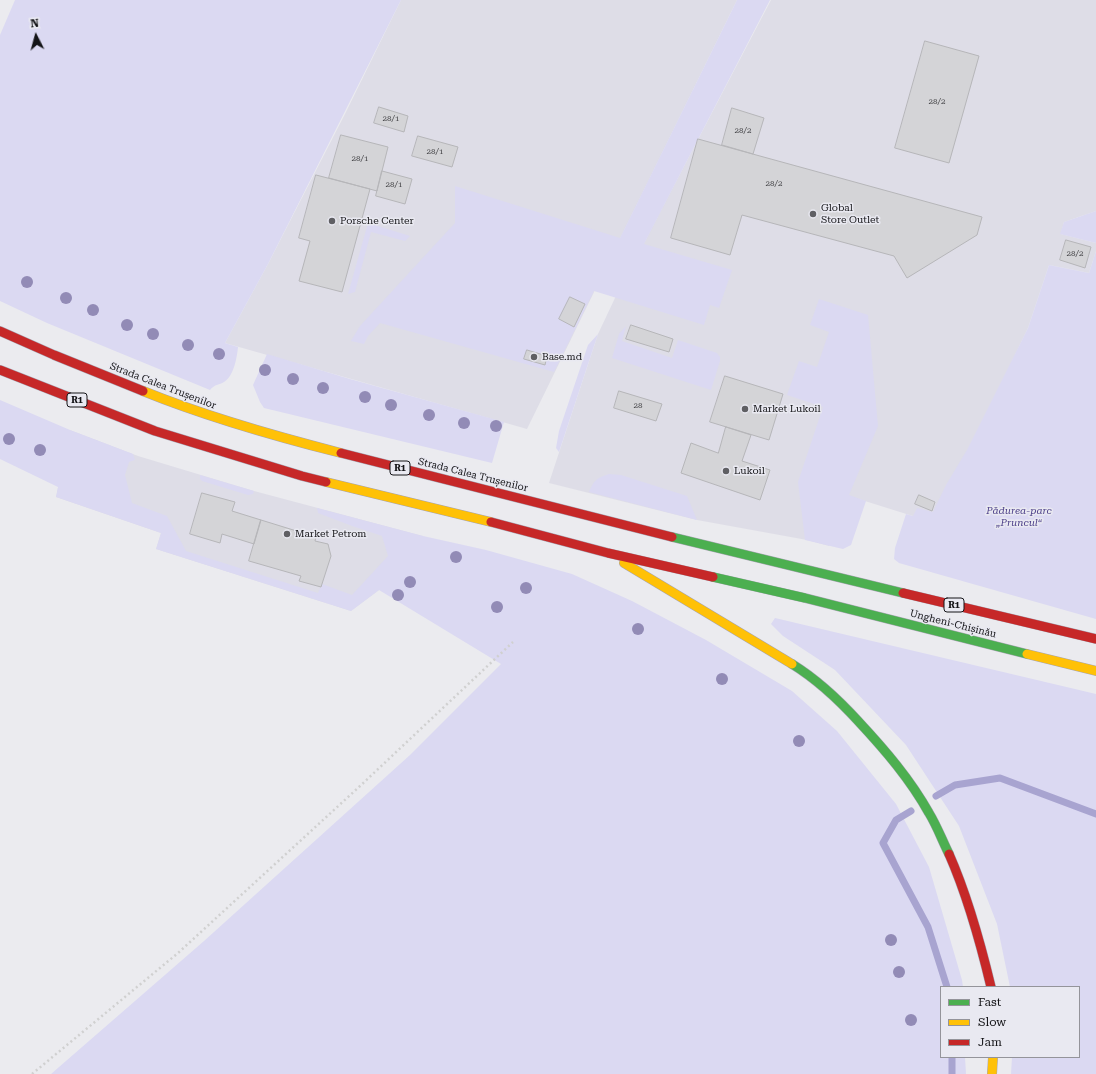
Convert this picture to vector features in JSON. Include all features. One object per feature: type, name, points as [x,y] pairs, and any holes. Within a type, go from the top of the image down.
[{"type":"highway","name":"Strada Calea Trușenilor","points":[[0,330],[54,355],[167,401],[220,419],[333,451],[812,571]]},
{"type":"highway","name":"R1","points":[[0,370],[155,431],[218,451],[302,476],[487,521],[608,553]]},
{"type":"highway","name":"Ungheni-Chișinău","points":[[608,553],[805,598],[1096,671]]},
{"type":"highway","points":[[608,553],[810,675],[847,709],[880,744],[910,782],[922,801],[930,814],[950,857],[969,903],[991,986]]},
{"type":"highway","name":"Ungheni-Chișinău","points":[[812,571],[1096,639]]},
{"type":"highway","points":[[992,1074],[994,1058]]},
{"type":"path","points":[[32,1074],[183,948],[359,787],[513,642]]},
{"type":"shaded area","points":[[401,0],[737,0],[527,429],[225,343],[268,264],[346,112]]},
{"type":"shaded area","points":[[771,0],[1096,0],[1096,211],[1064,222],[1061,234],[1096,243],[1096,251],[1089,273],[1049,265],[1028,328],[935,523],[849,496],[829,546],[807,540],[697,520],[549,483],[598,334],[615,298]]},
{"type":"shaded area","points":[[70,430],[138,456],[254,491],[423,536],[414,564],[351,611],[156,549],[161,533],[56,497]]},
{"type":"green space","points":[[15,0],[401,0],[268,264],[225,343],[238,347],[233,371],[224,382],[210,390],[47,323],[0,301],[0,35]]},
{"type":"green space","points":[[737,0],[770,0],[644,244],[732,270],[719,308],[710,305],[704,325],[594,291],[554,372],[380,323],[368,336],[364,344],[351,341],[360,326],[455,223],[455,186],[620,238]]},
{"type":"green space","points":[[1096,211],[1096,243],[1060,234],[1064,222]]},
{"type":"green space","points":[[368,223],[410,236],[405,241],[371,232],[355,292],[348,294]]},
{"type":"green space","name":"Pădurea-parc „Pruncul“","points":[[1096,251],[1096,619],[899,563],[894,559],[895,548],[906,514],[913,516],[917,508],[933,512],[946,485],[967,450],[1028,328],[1049,265],[1089,273]]},
{"type":"green space","points":[[819,299],[868,315],[878,426],[849,495],[866,501],[851,545],[843,549],[805,540],[798,482],[823,407],[787,395],[799,361],[817,367],[829,332],[810,325]]},
{"type":"green space","points":[[626,326],[622,341],[672,358],[678,340],[717,353],[720,357],[720,361],[711,390],[612,358],[619,334]]},
{"type":"green space","points":[[598,334],[559,452],[556,448],[559,431],[588,345]]},
{"type":"green space","points":[[267,354],[504,422],[492,463],[264,408],[253,385]]},
{"type":"green space","points":[[0,400],[70,430],[133,454],[135,460],[129,462],[125,475],[132,503],[167,516],[186,551],[318,593],[322,584],[352,595],[388,556],[382,536],[318,513],[317,508],[423,536],[486,550],[572,574],[632,601],[706,640],[792,691],[837,731],[896,804],[929,867],[963,986],[940,986],[940,1058],[965,1058],[966,1074],[51,1074],[204,941],[410,755],[501,664],[379,590],[351,611],[156,549],[161,533],[56,497],[58,487],[0,459]]},
{"type":"green space","points":[[609,474],[621,475],[687,496],[697,520],[589,492],[596,480]]},
{"type":"green space","points":[[200,475],[254,491],[253,494],[248,495],[202,481],[200,479]]},
{"type":"green space","points":[[775,618],[1096,694],[1096,1074],[1011,1074],[1012,1058],[1080,1058],[1080,986],[1010,986],[997,924],[959,826],[906,745],[835,670],[783,636],[771,624]]},
{"type":"building","points":[[925,41],[979,56],[949,163],[895,148]]},
{"type":"building","points":[[379,107],[408,116],[404,132],[374,123]]},
{"type":"building","points":[[732,108],[764,118],[753,154],[722,145]]},
{"type":"building","points":[[341,135],[388,147],[377,191],[329,178]]},
{"type":"building","points":[[418,136],[458,147],[452,167],[412,156]]},
{"type":"building","points":[[698,139],[982,217],[977,235],[907,278],[894,256],[742,215],[730,255],[671,238]]},
{"type":"building","points":[[382,171],[412,179],[405,204],[376,196]]},
{"type":"building","name":"Porsche Center","points":[[316,175],[370,189],[342,292],[299,281],[310,241],[299,238]]},
{"type":"building","points":[[1066,240],[1091,247],[1085,268],[1060,260]]},
{"type":"building","points":[[570,297],[585,304],[574,327],[559,319]]},
{"type":"building","points":[[631,325],[673,339],[669,352],[626,339]]},
{"type":"building","points":[[527,350],[547,356],[545,365],[524,359]]},
{"type":"building","points":[[725,376],[783,394],[769,440],[710,422]]},
{"type":"building","points":[[619,391],[662,404],[656,421],[614,408]]},
{"type":"building","points":[[726,427],[751,435],[742,461],[770,470],[760,500],[681,473],[691,443],[718,453]]},
{"type":"building","points":[[202,493],[235,502],[232,511],[261,520],[254,544],[222,534],[220,543],[190,534]]},
{"type":"building","points":[[919,495],[935,502],[932,511],[915,504]]},
{"type":"building","points":[[261,520],[316,537],[315,541],[328,544],[331,556],[321,587],[299,581],[301,576],[249,561]]},
{"type":"waterway","points":[[936,796],[955,785],[1000,778],[1096,814]]},
{"type":"waterway","points":[[911,811],[896,820],[883,843],[928,927],[947,986]]},
{"type":"waterway","points":[[952,1058],[952,1074]]},
{"type":"traffic: fast","points":[[672,537],[903,593]]},
{"type":"traffic: fast","points":[[713,577],[805,598],[1027,654]]},
{"type":"traffic: fast","points":[[792,664],[811,677],[836,698],[888,754],[922,800],[935,823],[949,854]]},
{"type":"traffic: slow","points":[[143,391],[241,425],[341,453]]},
{"type":"traffic: slow","points":[[326,482],[491,522]]},
{"type":"traffic: slow","points":[[624,563],[792,664]]},
{"type":"traffic: slow","points":[[1027,654],[1096,671]]},
{"type":"traffic: slow","points":[[992,1074],[993,1058]]},
{"type":"traffic: jam","points":[[0,331],[54,355],[143,391]]},
{"type":"traffic: jam","points":[[0,370],[155,431],[326,482]]},
{"type":"traffic: jam","points":[[341,453],[672,537]]},
{"type":"traffic: jam","points":[[491,522],[608,553],[713,577]]},
{"type":"traffic: jam","points":[[903,593],[1096,639]]},
{"type":"traffic: jam","points":[[949,854],[973,919],[991,986]]},
{"type":"place","name":"Global Store Outlet","points":[[813,214]]},
{"type":"place","name":"Porsche Center","points":[[332,221]]},
{"type":"place","name":"Base.md","points":[[534,357]]},
{"type":"place","name":"Market Lukoil","points":[[745,409]]},
{"type":"place","name":"Lukoil","points":[[726,471]]},
{"type":"place","name":"Market Petrom","points":[[287,534]]}]
